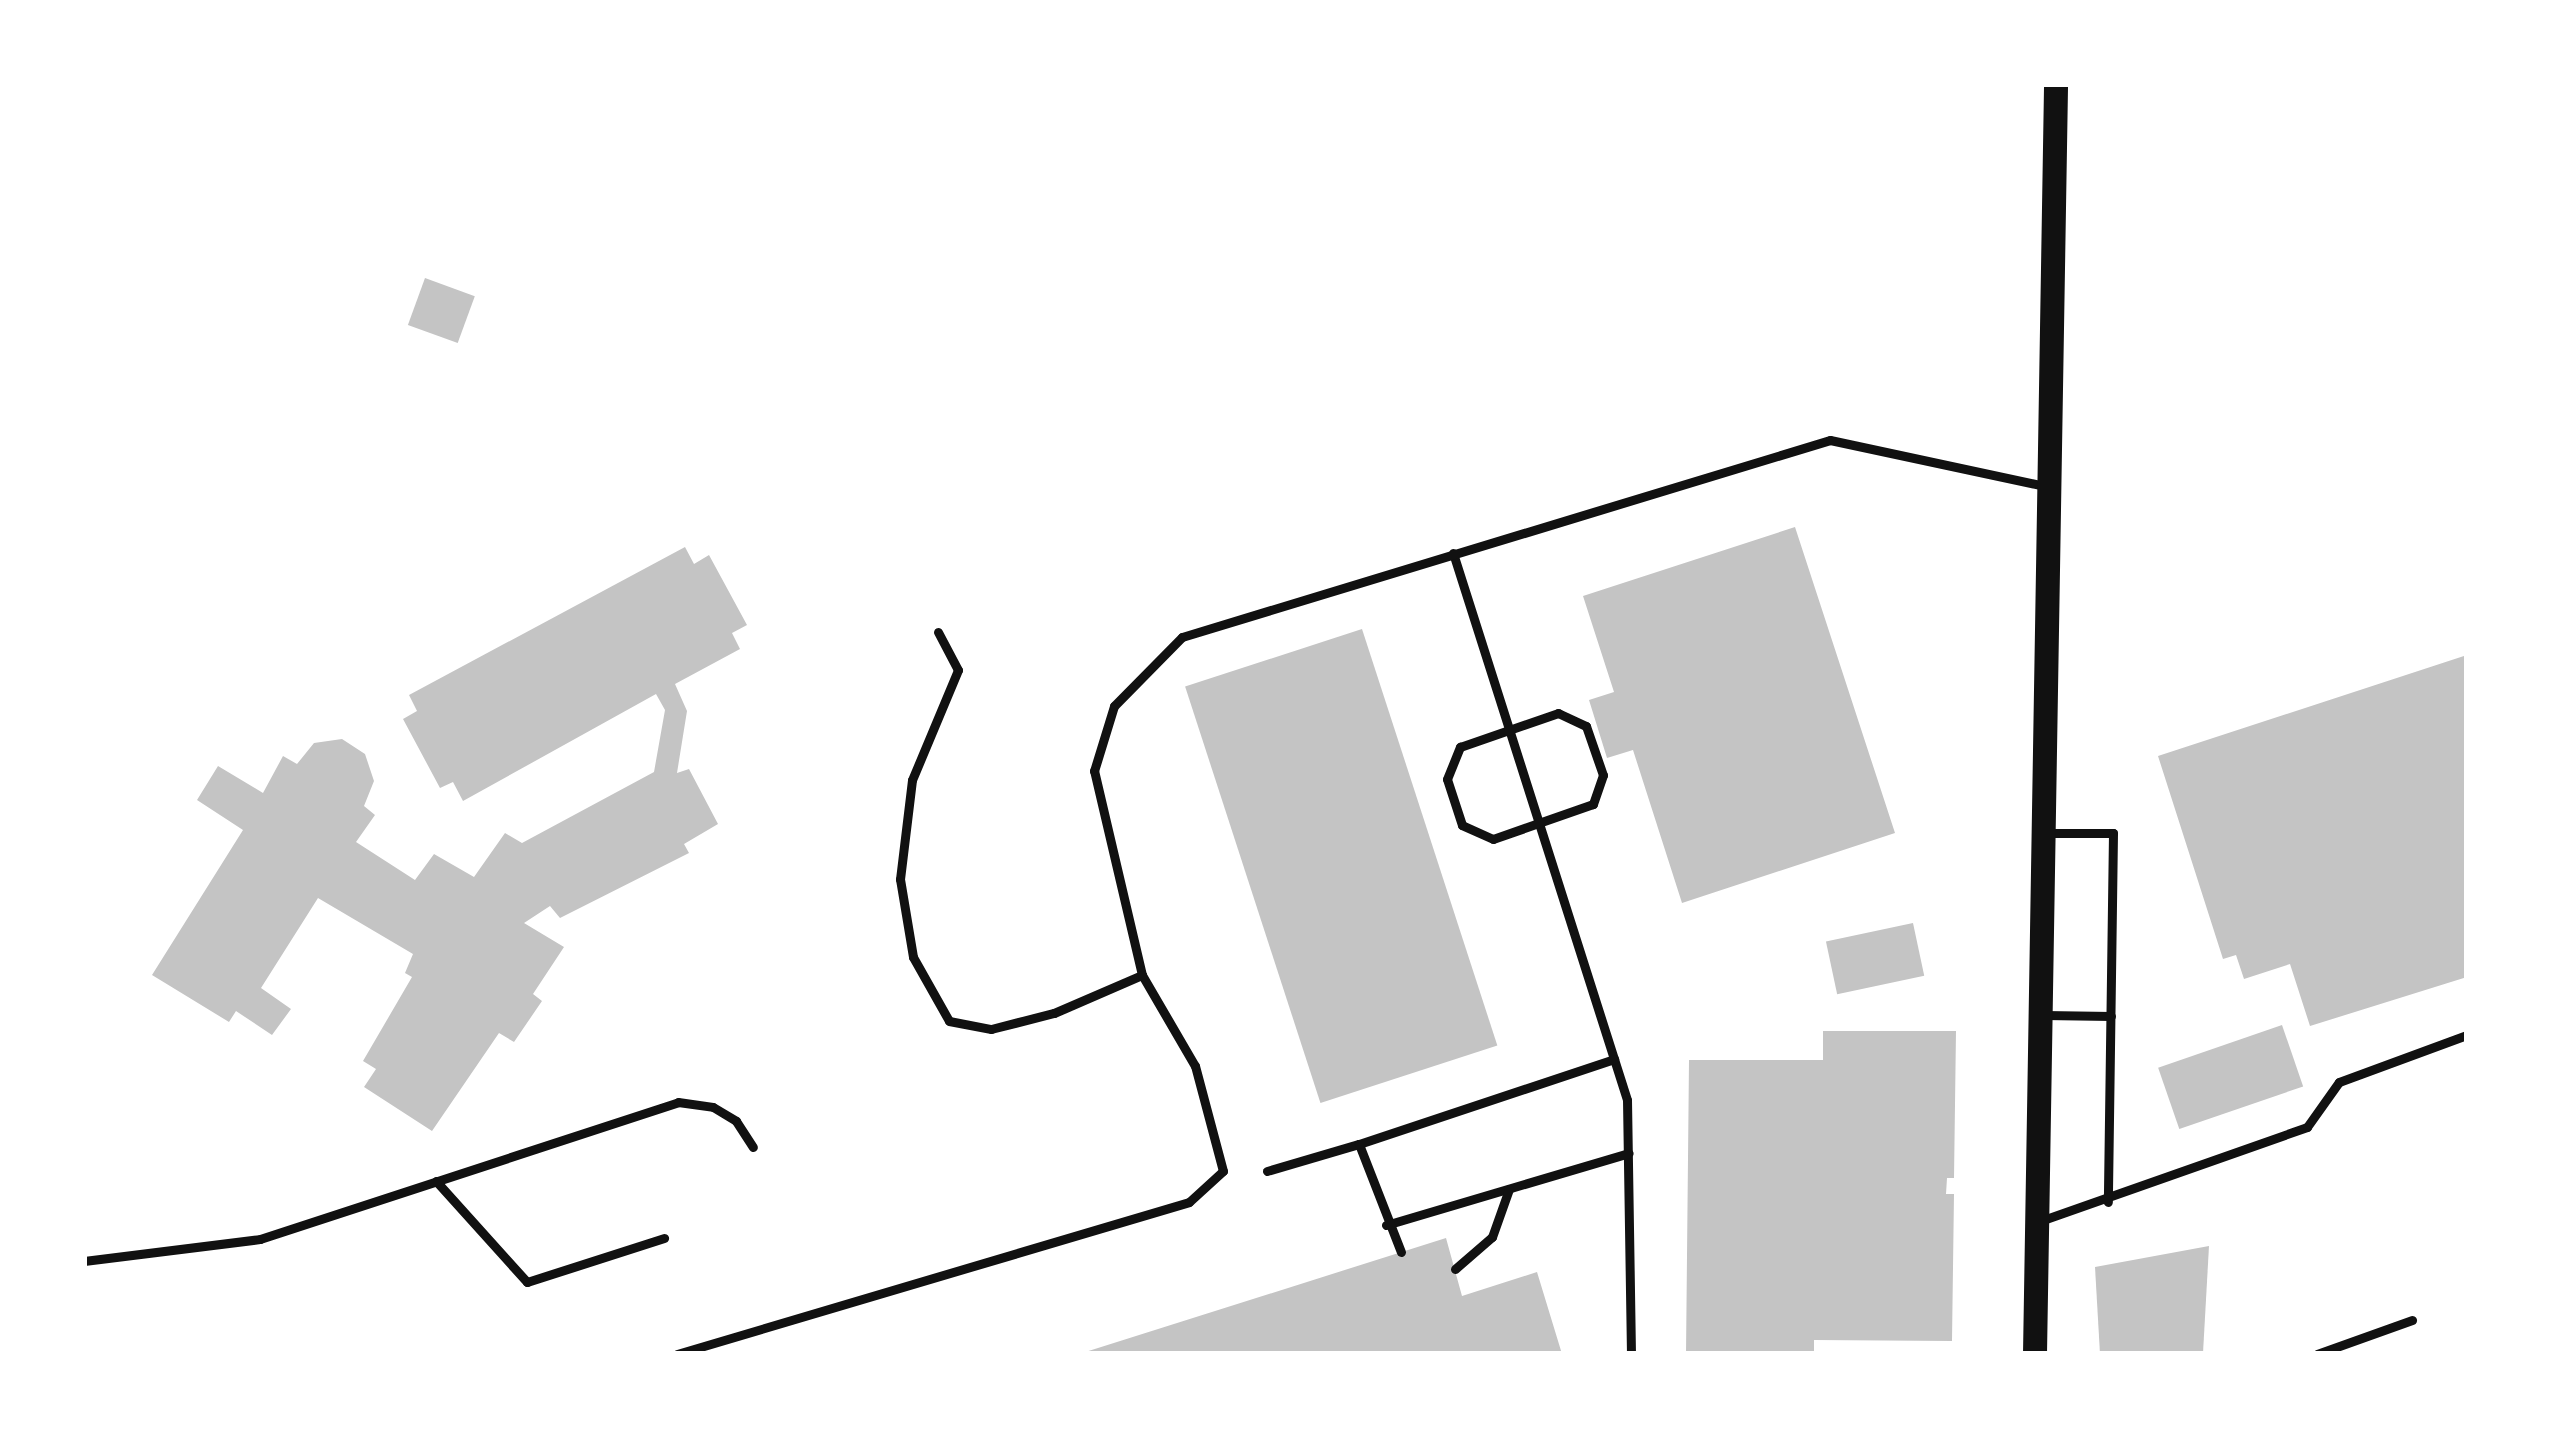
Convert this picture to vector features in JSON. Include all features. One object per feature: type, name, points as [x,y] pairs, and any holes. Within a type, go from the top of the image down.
[{"type":"main road","points":[[2035,1354],[2056,84]]},
{"type":"lane","points":[[677,1354],[1189,1202],[1222,1171],[1195,1066],[1142,975],[1094,772],[1114,706],[1182,637],[1830,440],[2050,487]]},
{"type":"lane","points":[[1453,553],[1628,1100],[1631,1354]]},
{"type":"lane","points":[[938,632],[958,670],[912,780],[900,879],[913,957],[949,1021],[991,1029],[1054,1013],[1142,975]]},
{"type":"lane","points":[[1558,713],[1586,726],[1603,775],[1593,804],[1540,825],[1492,839],[1462,824],[1447,779],[1460,747],[1558,713]]},
{"type":"lane","points":[[2044,833],[2113,833],[2108,1202]]},
{"type":"lane","points":[[2041,1015],[2111,1016]]},
{"type":"lane","points":[[2038,1222],[2108,1202],[2307,1127],[2339,1082],[2467,1035]]},
{"type":"lane","points":[[1267,1171],[1614,1059]]},
{"type":"lane","points":[[84,1261],[260,1239],[678,1102],[713,1107],[736,1120],[753,1148]]},
{"type":"lane","points":[[1359,1144],[1386,1225],[1401,1252]]},
{"type":"lane","points":[[1386,1225],[1629,1154]]},
{"type":"lane","points":[[436,1180],[527,1282],[664,1238]]},
{"type":"lane","points":[[1455,1270],[1492,1238],[1509,1189]]},
{"type":"lane","points":[[2318,1354],[2412,1320]]},
{"type":"building","points":[[425,278],[475,296],[458,343],[408,325]]},
{"type":"building","points":[[1795,527],[1895,833],[1682,903],[1633,750],[1607,758],[1589,700],[1614,692],[1583,596]]},
{"type":"building","points":[[685,547],[694,564],[709,555],[747,625],[732,633],[740,649],[675,684],[687,711],[677,773],[689,769],[718,824],[684,844],[689,853],[560,918],[550,906],[524,923],[564,947],[533,994],[542,1001],[514,1042],[499,1033],[432,1131],[364,1087],[376,1069],[363,1061],[412,977],[405,973],[413,954],[318,898],[261,988],[291,1009],[272,1035],[236,1011],[229,1022],[152,975],[243,830],[197,800],[218,766],[263,793],[283,756],[297,764],[314,743],[342,739],[365,754],[374,781],[364,806],[375,815],[356,842],[415,880],[434,854],[474,877],[505,833],[522,843],[654,772],[665,710],[656,694],[463,801],[453,782],[440,788],[403,719],[417,711],[409,695]]},
{"type":"building","points":[[1362,629],[1497,1046],[1320,1103],[1185,686]]},
{"type":"building","points":[[2467,655],[2467,977],[2310,1026],[2290,964],[2244,979],[2236,955],[2223,959],[2158,756]]},
{"type":"building","points":[[1913,923],[1924,976],[1837,994],[1826,942]]},
{"type":"building","points":[[2282,1025],[2303,1086],[2179,1129],[2158,1068]]},
{"type":"building","points":[[1823,1031],[1956,1031],[1954,1178],[1947,1178],[1946,1194],[1954,1194],[1952,1341],[1814,1340],[1814,1354],[1686,1354],[1689,1060],[1823,1060]]},
{"type":"building","points":[[1446,1238],[1462,1296],[1537,1272],[1562,1354],[1079,1354]]},
{"type":"building","points":[[2209,1246],[2203,1353],[2100,1354],[2095,1267]]}]
